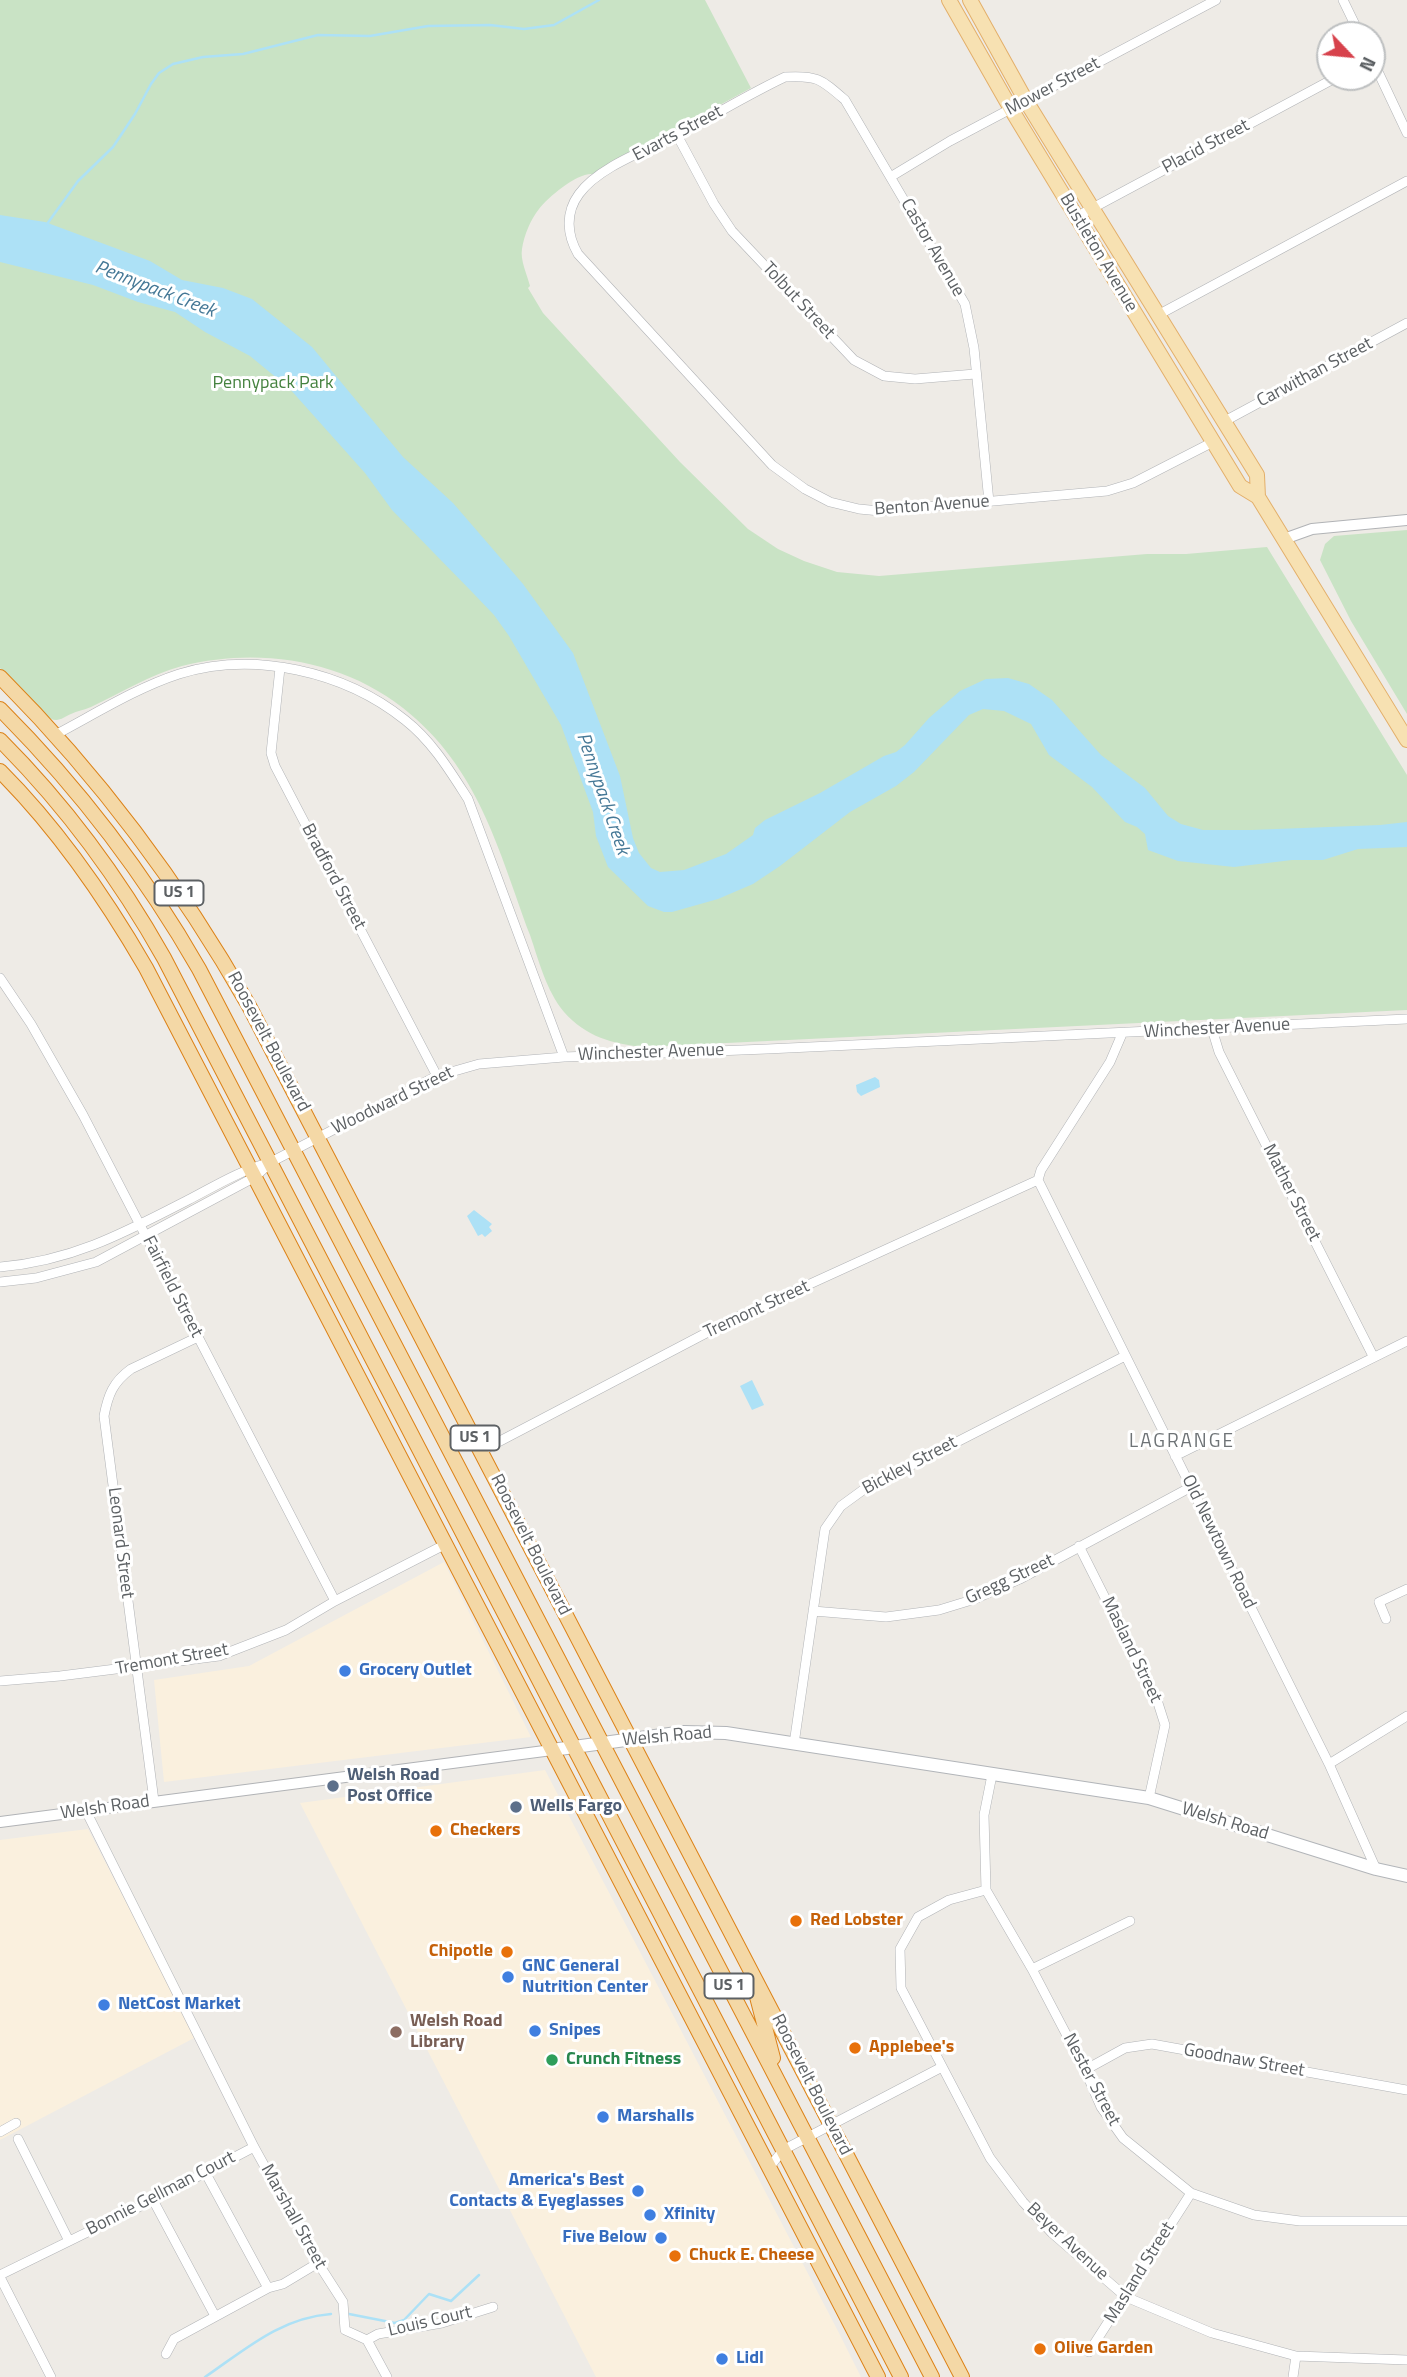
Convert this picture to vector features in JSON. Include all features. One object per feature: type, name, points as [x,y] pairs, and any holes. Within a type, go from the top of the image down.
[{"type":"highway","name":"Roosevelt Boulevard","points":[[0,677],[55,736],[125,819],[202,926],[249,1006],[962,2377]]},
{"type":"highway","name":"Roosevelt Boulevard","points":[[0,709],[83,799],[125,853],[157,898],[213,993],[932,2377]]},
{"type":"highway","name":"US 1","points":[[0,740],[74,823],[122,889],[150,934],[901,2377]]},
{"type":"highway","name":"US 1","points":[[0,771],[74,857],[139,956],[878,2377]]},
{"type":"highway","points":[[74,857],[150,934]]},
{"type":"highway","points":[[684,1959],[709,2051]]},
{"type":"highway","points":[[750,1969],[780,2083]]},
{"type":"main road","name":"Bustleton Avenue","points":[[949,0],[1011,109],[1240,486],[1258,497]]},
{"type":"main road","name":"Bustleton Avenue","points":[[970,0],[1026,101],[1256,475],[1258,497],[1407,740]]},
{"type":"main road","name":"Welsh Road","points":[[552,1750],[701,1731],[794,1744],[1149,1798],[1407,1877]]},
{"type":"street","name":"Mower Street","points":[[892,176],[950,141],[1216,0]]},
{"type":"street","points":[[1343,0],[1353,21]]},
{"type":"street","name":"Evarts Street","points":[[570,214],[579,193],[606,171],[785,77],[802,76]]},
{"type":"street","name":"Castor Avenue","points":[[802,76],[812,76],[827,84],[845,100],[965,304],[974,348],[989,502]]},
{"type":"street","name":"Placid Street","points":[[1076,217],[1316,88]]},
{"type":"street","points":[[1386,89],[1407,133]]},
{"type":"street","name":"Tolbut Street","points":[[677,135],[714,204],[732,231],[854,360],[884,376],[915,379],[975,374]]},
{"type":"street","points":[[1158,316],[1407,181]]},
{"type":"street","name":"Benton Avenue","points":[[570,214],[570,242],[578,254],[772,465],[804,489],[830,502],[880,511],[1107,491],[1133,483],[1213,442]]},
{"type":"street","name":"Carwithan Street","points":[[1223,422],[1407,323]]},
{"type":"street","points":[[1284,539],[1312,529],[1407,520]]},
{"type":"street","name":"Winchester Avenue","points":[[55,736],[118,702],[178,675],[226,666],[280,668],[322,677],[376,701],[405,720],[428,741],[468,799],[564,1057],[1212,1030],[1407,1019]]},
{"type":"street","name":"Bradford Street","points":[[280,668],[271,753],[275,766],[437,1076]]},
{"type":"street","name":"Fairfield Street","points":[[0,978],[31,1024],[83,1115],[335,1601]]},
{"type":"street","name":"Mather Street","points":[[1212,1030],[1220,1052],[1373,1356]]},
{"type":"street","points":[[1038,1180],[1041,1170],[1110,1062],[1122,1034]]},
{"type":"street","name":"Woodward Street","points":[[0,1267],[57,1258],[142,1229],[437,1076],[479,1064],[564,1057]]},
{"type":"street","name":"Old Newtown Road","points":[[1038,1180],[1328,1764],[1376,1869]]},
{"type":"street","name":"Tremont Street","points":[[481,1451],[731,1320],[1038,1180]]},
{"type":"street","name":"Woodward Street","points":[[0,1282],[36,1278],[96,1262],[142,1229]]},
{"type":"street","name":"Leonard Street","points":[[154,1801],[104,1416],[107,1398],[121,1377],[198,1337]]},
{"type":"street","points":[[1175,1456],[1407,1340]]},
{"type":"street","name":"Bickley Street","points":[[794,1744],[825,1529],[841,1506],[863,1490],[1125,1356]]},
{"type":"street","name":"Gregg Street","points":[[813,1611],[886,1617],[939,1610],[975,1599],[1020,1579],[1191,1487]]},
{"type":"street","name":"Tremont Street","points":[[0,1681],[219,1656],[286,1630],[335,1601],[446,1544]]},
{"type":"street","name":"Masland Street","points":[[1079,1546],[1158,1703],[1165,1726],[1149,1798]]},
{"type":"street","points":[[1386,1619],[1379,1602],[1407,1589]]},
{"type":"street","points":[[1328,1764],[1407,1716]]},
{"type":"street","name":"Welsh Road","points":[[0,1822],[552,1750]]},
{"type":"street","name":"Nester Street","points":[[992,1775],[984,1815],[986,1890],[1032,1969],[1085,2070],[1101,2107],[1123,2138],[1191,2193],[1254,2215],[1300,2221],[1407,2221]]},
{"type":"street","name":"Marshall Street","points":[[86,1811],[254,2147],[318,2263],[343,2302],[345,2330],[367,2340],[387,2377]]},
{"type":"street","name":"Beyer Avenue","points":[[986,1890],[949,1900],[918,1917],[900,1949],[901,1988],[990,2158],[1023,2202],[1052,2233],[1126,2297],[1212,2333],[1296,2356],[1407,2360]]},
{"type":"street","points":[[1032,1969],[1130,1921]]},
{"type":"street","name":"Goodnaw Street","points":[[1085,2070],[1125,2048],[1152,2044],[1407,2091]]},
{"type":"street","points":[[761,2152],[783,2150],[942,2067]]},
{"type":"street","points":[[0,2132],[16,2123]]},
{"type":"street","name":"Bonnie Gellman Court","points":[[18,2139],[69,2241]]},
{"type":"street","name":"Bonnie Gellman Court","points":[[0,2276],[254,2147]]},
{"type":"street","points":[[769,2168],[783,2150]]},
{"type":"street","points":[[205,2172],[268,2288]]},
{"type":"street","name":"Masland Street","points":[[1089,2352],[1191,2193]]},
{"type":"street","points":[[153,2200],[215,2316]]},
{"type":"street","points":[[166,2354],[174,2339],[268,2288],[283,2284],[318,2263]]},
{"type":"street","points":[[0,2276],[51,2377]]},
{"type":"street","name":"Louis Court","points":[[367,2340],[378,2334],[442,2323],[493,2307]]},
{"type":"street","points":[[1293,2377],[1296,2356]]},
{"type":"shaded area","points":[[444,1562],[531,1737],[164,1782],[154,1680],[249,1666]]},
{"type":"shaded area","points":[[545,1770],[861,2377],[596,2377],[300,1803]]},
{"type":"shaded area","points":[[88,1829],[196,2037],[0,2140],[0,1840]]},
{"type":"green space","name":"Pennypack Park","points":[[0,0],[705,0],[751,88],[593,174],[572,181],[543,204],[528,228],[522,253],[530,286],[528,288],[543,313],[680,462],[748,529],[778,549],[837,572],[879,576],[1267,547],[1407,775],[1407,1010],[644,1047],[622,1044],[581,1028],[564,1012],[544,975],[496,841],[468,784],[429,731],[379,691],[326,668],[297,662],[269,658],[210,660],[158,674],[60,719],[53,720],[47,716],[0,668]]},
{"type":"green space","points":[[1407,530],[1407,714],[1351,621],[1320,560],[1325,544],[1334,536]]},
{"type":"water","name":"Pennypack Creek","points":[[0,215],[45,222],[150,261],[182,280],[223,288],[252,299],[312,347],[403,457],[453,503],[523,584],[573,653],[620,776],[633,838],[639,853],[651,868],[660,872],[684,870],[726,854],[753,835],[755,828],[765,820],[896,752],[960,691],[986,679],[1008,678],[1029,684],[1052,700],[1101,755],[1145,788],[1168,816],[1181,824],[1203,830],[1251,830],[1407,822],[1407,847],[1358,849],[1323,860],[1292,860],[1234,867],[1178,861],[1148,850],[1145,834],[1125,822],[1092,787],[1049,755],[1031,724],[1004,711],[983,709],[969,715],[914,772],[896,786],[850,812],[753,884],[718,899],[672,912],[648,906],[608,867],[596,836],[593,812],[561,725],[509,636],[494,615],[392,510],[365,473],[289,388],[250,356],[175,312],[93,285],[0,262]]},
{"type":"water","points":[[875,1077],[879,1080],[880,1087],[861,1096],[856,1085]]},
{"type":"water","points":[[474,1210],[492,1224],[489,1227],[492,1231],[485,1237],[482,1234],[478,1236],[467,1216]]},
{"type":"water","points":[[752,1380],[764,1405],[752,1410],[740,1386]]},
{"type":"waterway","points":[[47,224],[78,181],[113,147],[159,73],[173,64],[203,57],[243,54],[318,35],[370,36],[428,26],[490,25],[524,29],[554,25],[599,0]]},
{"type":"waterway","points":[[349,2314],[395,2323],[404,2320],[429,2294],[451,2301],[479,2275]]},
{"type":"waterway","points":[[205,2377],[264,2336],[296,2322],[331,2314]]},
{"type":"place","name":"Grocery Outlet","points":[[345,1671]]},
{"type":"place","name":"Welsh Road Post Office","points":[[333,1786]]},
{"type":"place","name":"Wells Fargo","points":[[516,1807]]},
{"type":"place","name":"Checkers","points":[[436,1831]]},
{"type":"place","name":"Red Lobster","points":[[796,1921]]},
{"type":"place","name":"Chipotle","points":[[507,1952]]},
{"type":"place","name":"GNC General Nutrition Center","points":[[508,1977]]},
{"type":"place","name":"NetCost Market","points":[[104,2005]]},
{"type":"place","name":"Snipes","points":[[535,2031]]},
{"type":"place","name":"Welsh Road Library","points":[[396,2032]]},
{"type":"place","name":"Applebee's","points":[[855,2048]]},
{"type":"place","name":"Crunch Fitness","points":[[552,2060]]},
{"type":"place","name":"Marshalls","points":[[603,2117]]},
{"type":"place","name":"America's Best Contacts & Eyeglasses","points":[[638,2191]]},
{"type":"place","name":"Xfinity","points":[[650,2215]]},
{"type":"place","name":"Five Below","points":[[661,2238]]},
{"type":"place","name":"Chuck E. Cheese","points":[[675,2256]]},
{"type":"place","name":"Olive Garden","points":[[1040,2349]]},
{"type":"place","name":"Lidl","points":[[722,2359]]},
{"type":"district","name":"LAGRANGE","points":[[1182,1442]]}]
